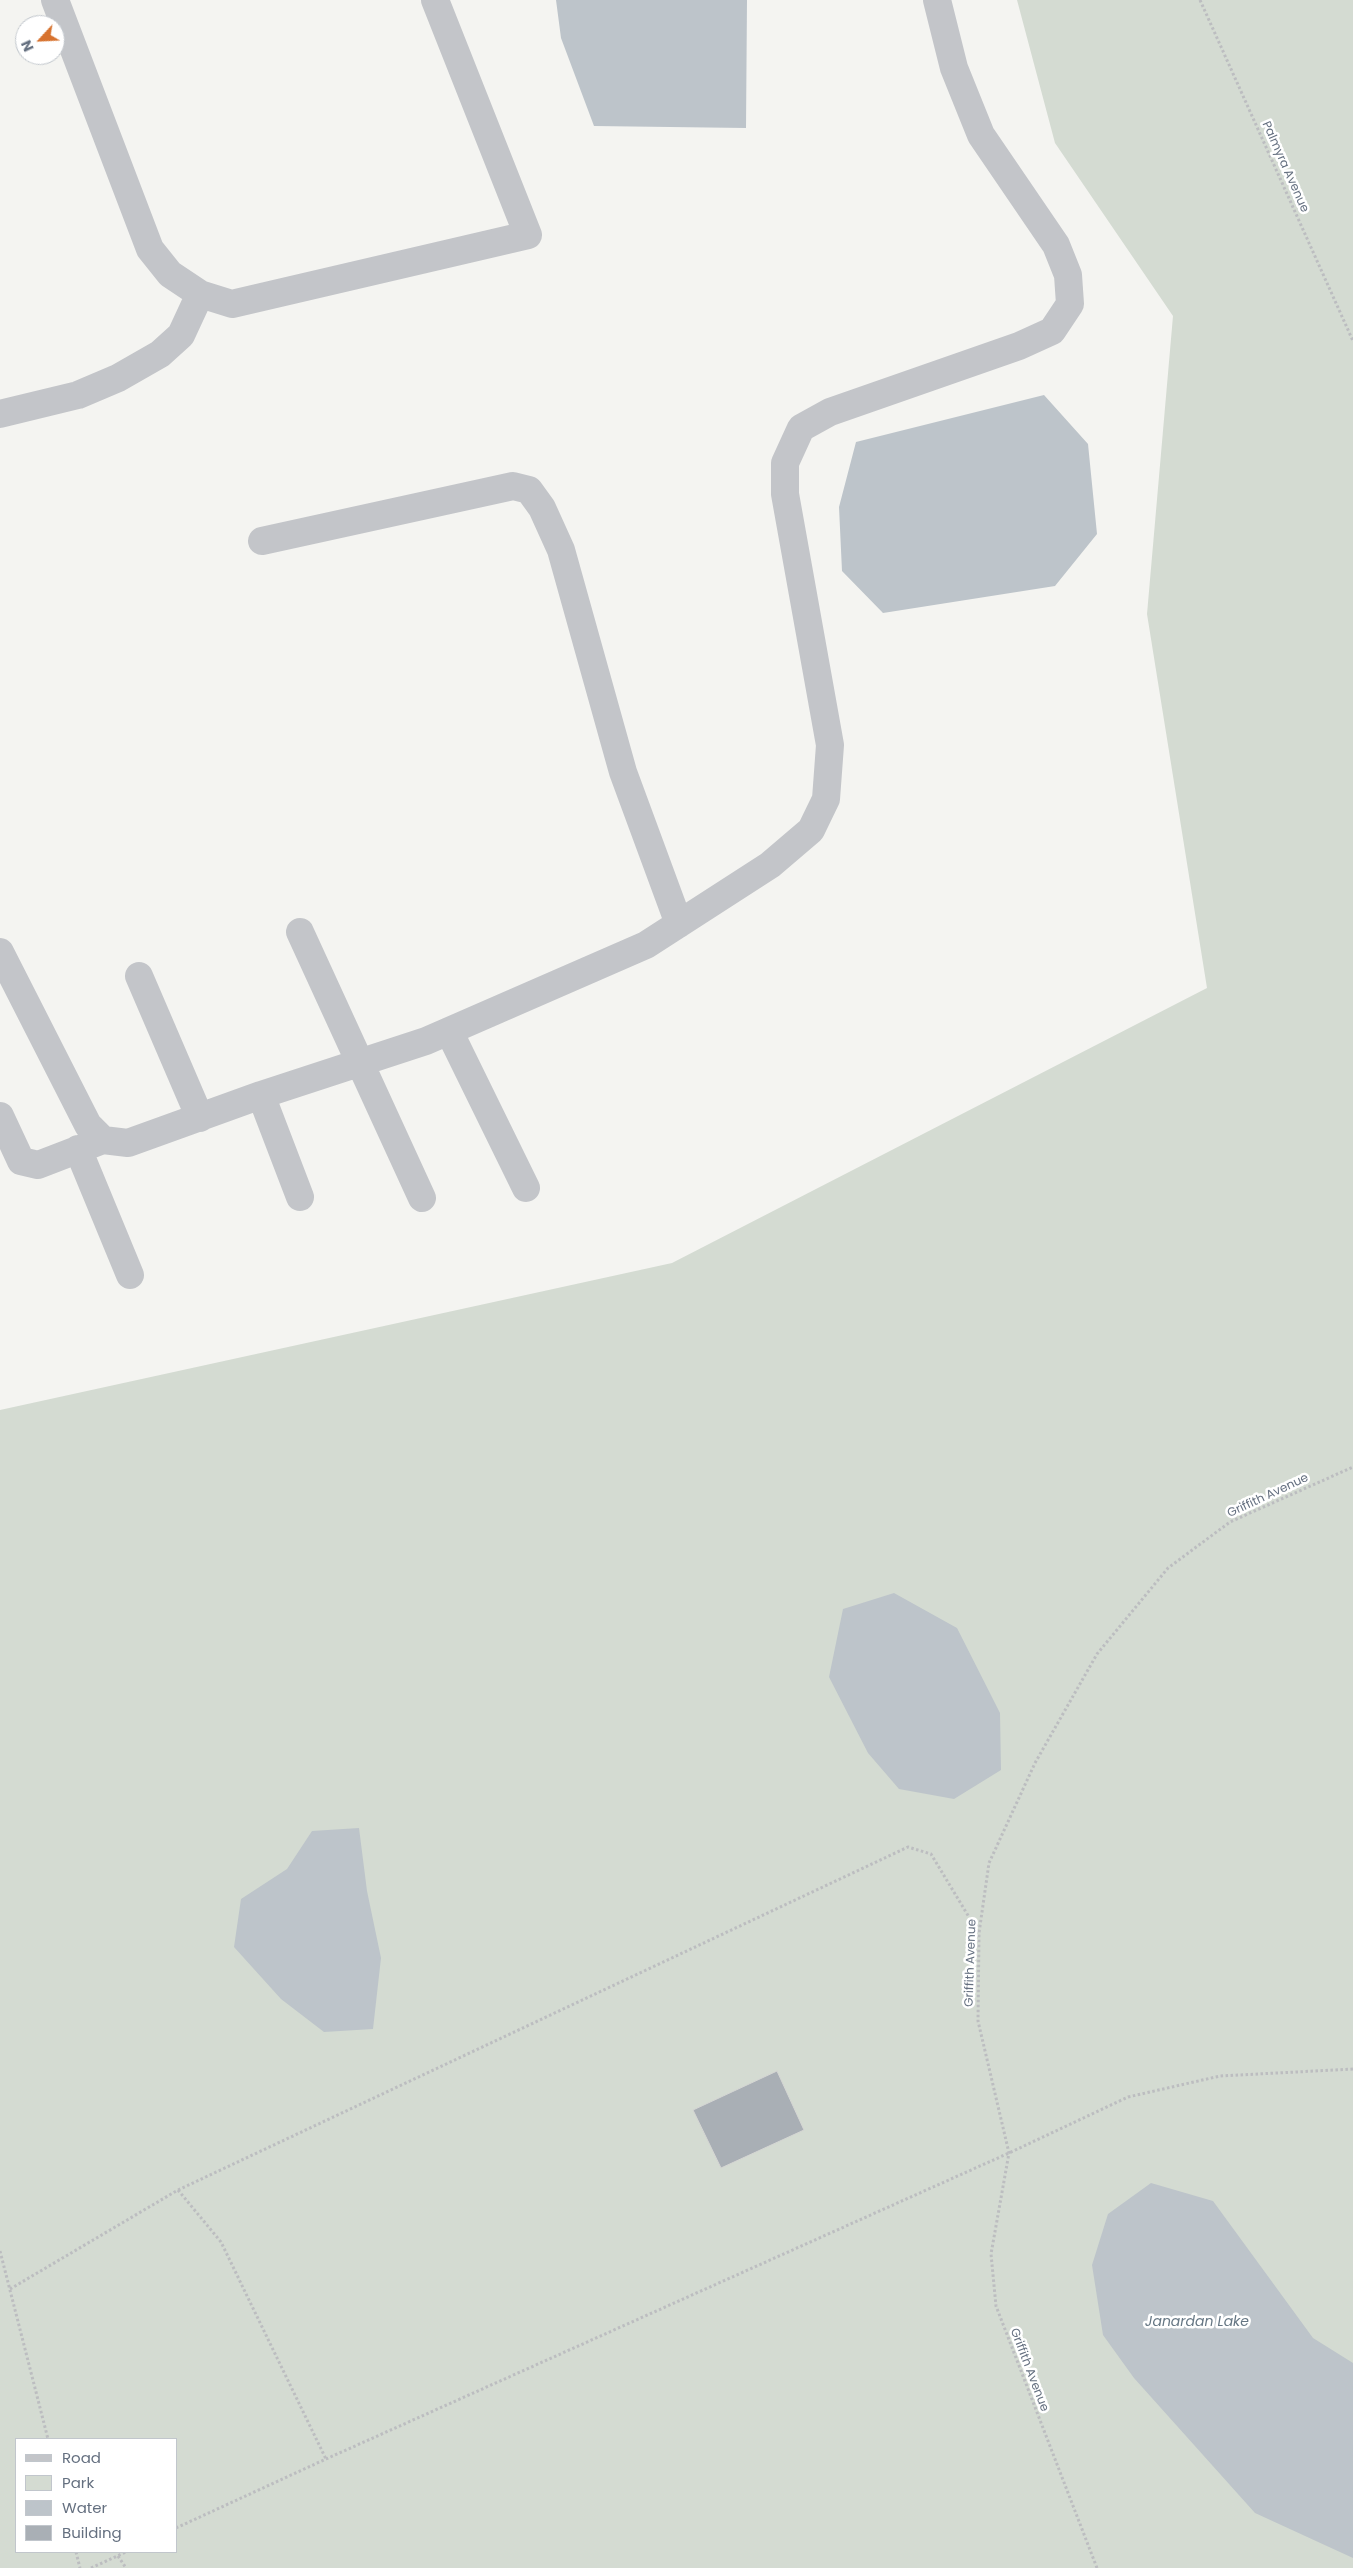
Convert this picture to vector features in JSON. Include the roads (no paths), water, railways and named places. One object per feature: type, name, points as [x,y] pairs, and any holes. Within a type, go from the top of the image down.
[{"type":"street","points":[[55,0],[150,249],[170,274],[200,294],[232,304],[528,235],[435,0]]},
{"type":"street","points":[[0,1116],[21,1161],[38,1165],[91,1145],[128,1143],[261,1095],[360,1064],[449,1031],[646,945],[770,864],[811,830],[826,799],[830,744],[786,494],[785,463],[801,428],[830,412],[1019,346],[1052,331],[1070,304],[1068,275],[1056,245],[982,135],[954,68],[937,0]]},
{"type":"street","points":[[0,414],[78,395],[118,378],[160,354],[181,335],[200,294]]},
{"type":"street","points":[[262,541],[513,486],[530,490],[542,508],[561,550],[623,772],[679,924]]},
{"type":"street","points":[[300,932],[422,1198]]},
{"type":"street","points":[[0,952],[88,1125],[91,1145],[130,1275]]},
{"type":"street","points":[[139,976],[200,1118]]},
{"type":"street","points":[[449,1031],[526,1188]]},
{"type":"street","points":[[261,1095],[300,1197]]},
{"type":"water","points":[[556,0],[747,0],[746,128],[594,126],[561,38]]},
{"type":"water","points":[[1044,395],[1088,444],[1097,534],[1055,586],[883,613],[842,571],[839,507],[856,442]]},
{"type":"water","points":[[894,1593],[957,1628],[1000,1713],[1001,1770],[954,1799],[899,1789],[868,1753],[829,1677],[843,1609]]},
{"type":"water","points":[[359,1828],[367,1891],[381,1958],[373,2029],[324,2032],[281,1999],[234,1947],[241,1899],[287,1869],[312,1831]]},
{"type":"water","name":"Janardan Lake","points":[[1151,2183],[1213,2201],[1313,2338],[1353,2363],[1353,2558],[1255,2513],[1134,2378],[1103,2335],[1092,2265],[1108,2214]]}]
